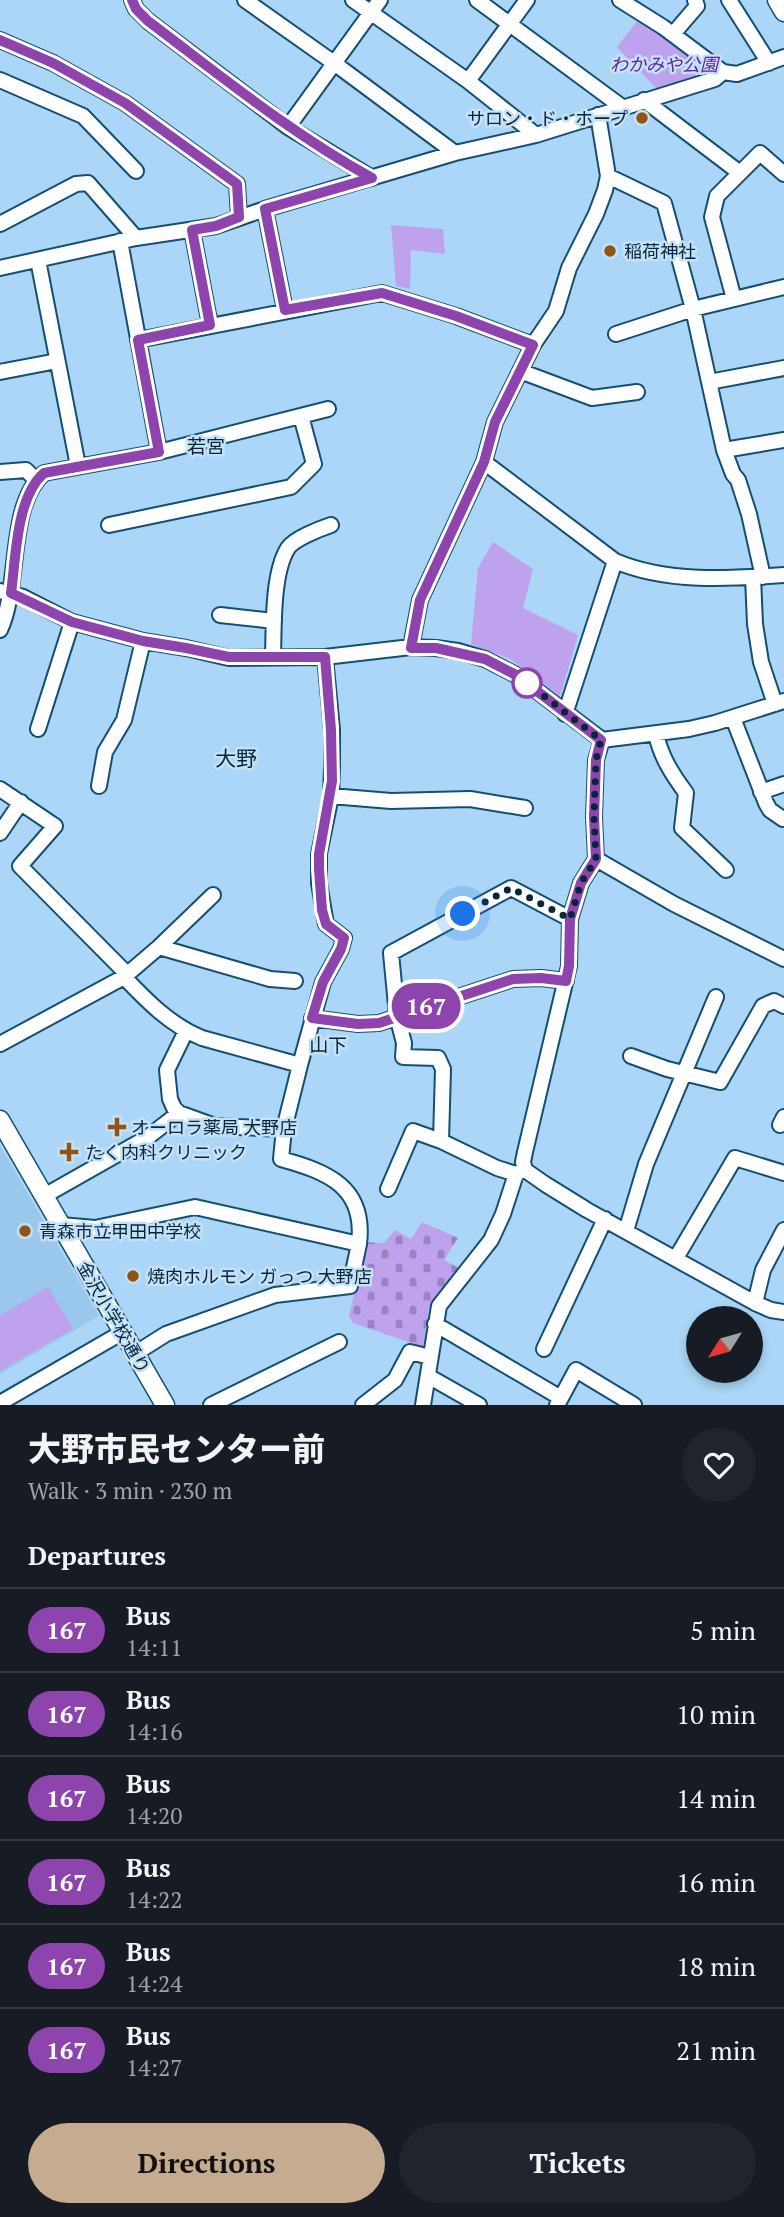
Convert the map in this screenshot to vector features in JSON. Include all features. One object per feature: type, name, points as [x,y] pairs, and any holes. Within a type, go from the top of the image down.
[{"type":"street","points":[[132,0],[136,9],[148,21],[288,127],[372,178]]},
{"type":"street","points":[[245,0],[455,153]]},
{"type":"street","points":[[353,0],[468,81],[536,135]]},
{"type":"street","points":[[288,127],[380,0]]},
{"type":"street","points":[[477,0],[622,107]]},
{"type":"street","points":[[468,81],[527,0]]},
{"type":"street","points":[[620,0],[673,34],[723,72],[737,74],[784,57]]},
{"type":"street","points":[[673,34],[697,6],[695,0]]},
{"type":"street","points":[[730,0],[769,63]]},
{"type":"street","points":[[776,0],[784,12]]},
{"type":"street","points":[[0,40],[53,63],[125,103],[237,184],[239,217]]},
{"type":"street","points":[[0,268],[120,241],[216,226],[455,153],[536,135],[715,79],[723,72]]},
{"type":"street","points":[[0,80],[83,116],[136,171]]},
{"type":"street","points":[[644,100],[740,173]]},
{"type":"street","points":[[411,648],[420,600],[484,462],[495,422],[533,345],[556,311],[569,268],[596,214],[608,176],[598,115]]},
{"type":"street","points":[[734,299],[712,218],[717,196],[760,153],[784,174]]},
{"type":"street","points":[[6,592],[72,622],[143,641],[229,657],[325,657],[436,648],[485,659],[516,675],[601,740],[702,726],[779,703],[761,662],[755,625],[758,577],[749,514],[738,480],[724,450],[693,309],[664,203],[608,176]]},
{"type":"street","points":[[0,224],[76,184],[88,183],[136,238]]},
{"type":"street","points":[[265,209],[285,310]]},
{"type":"street","points":[[192,230],[210,325]]},
{"type":"street","points":[[120,241],[159,452]]},
{"type":"street","points":[[38,260],[78,466]]},
{"type":"street","points":[[616,334],[693,309],[784,287]]},
{"type":"street","points":[[138,340],[382,293],[456,316],[533,345]]},
{"type":"street","points":[[0,372],[57,361]]},
{"type":"street","points":[[709,382],[784,368]]},
{"type":"street","points":[[520,371],[592,398],[637,392]]},
{"type":"street","points":[[0,630],[6,617],[6,592],[24,503],[36,480],[44,473],[159,452],[328,409]]},
{"type":"street","points":[[110,525],[291,487],[314,464],[301,416]]},
{"type":"street","points":[[724,450],[784,440]]},
{"type":"street","points":[[484,462],[615,561],[637,571],[720,580],[784,575]]},
{"type":"street","points":[[0,472],[26,470],[36,480]]},
{"type":"street","points":[[273,656],[275,597],[288,547],[316,530],[331,525]]},
{"type":"street","points":[[565,713],[615,561]]},
{"type":"street","points":[[220,615],[274,621]]},
{"type":"street","points":[[38,729],[72,622]]},
{"type":"street","points":[[99,786],[106,752],[124,720],[143,641]]},
{"type":"street","points":[[136,1353],[166,1334],[275,1296],[350,1286],[361,1224],[351,1198],[340,1185],[317,1169],[281,1158],[284,1129],[312,1018],[323,982],[344,938],[326,924],[319,883],[319,854],[331,796],[331,730],[325,657]]},
{"type":"street","points":[[733,718],[761,792],[770,810],[783,819]]},
{"type":"street","points":[[656,734],[660,751],[686,793],[682,828],[726,870]]},
{"type":"street","points":[[423,1405],[439,1306],[491,1240],[523,1162],[569,966],[570,919],[581,883],[596,859],[596,760],[601,740]]},
{"type":"street","points":[[761,792],[784,784]]},
{"type":"street","points":[[0,789],[55,826],[20,866],[151,1005],[186,1031],[202,1038],[300,1065]]},
{"type":"street","points":[[331,796],[391,801],[470,799],[525,808]]},
{"type":"street","points":[[0,833],[20,802]]},
{"type":"street","points":[[596,859],[674,904],[784,959]]},
{"type":"street","points":[[441,1141],[443,1069],[438,1058],[403,1057],[404,1043],[397,1016],[391,953],[511,888],[570,919]]},
{"type":"street","points":[[0,1044],[125,976],[213,895]]},
{"type":"street","points":[[159,947],[270,979],[295,981]]},
{"type":"street","points":[[312,1018],[358,1024],[379,1023],[513,979],[566,981]]},
{"type":"street","points":[[626,1231],[646,1164],[716,997]]},
{"type":"street","points":[[631,1056],[667,1069],[720,1082],[763,1006],[774,1001],[784,1006]]},
{"type":"street","points":[[186,1031],[167,1070],[170,1099],[174,1108],[179,1113],[215,1126],[284,1129]]},
{"type":"street","points":[[44,1196],[148,1137],[179,1113]]},
{"type":"street","name":"金沢小学校通り","points":[[0,1120],[165,1405]]},
{"type":"street","points":[[388,1189],[413,1131],[441,1141],[497,1168],[520,1172],[545,1184],[755,1303],[784,1312]]},
{"type":"street","points":[[676,1258],[735,1158],[784,1172]]},
{"type":"street","points":[[61,1225],[94,1228],[195,1207],[359,1244]]},
{"type":"street","points":[[544,1349],[605,1219]]},
{"type":"street","points":[[755,1303],[763,1270],[784,1230]]},
{"type":"street","points":[[435,1324],[559,1401],[576,1370],[634,1405]]},
{"type":"street","points":[[0,1403],[123,1332]]},
{"type":"street","points":[[211,1405],[339,1342]]},
{"type":"street","points":[[363,1405],[395,1380],[410,1352],[430,1357]]},
{"type":"street","points":[[428,1376],[479,1405]]},
{"type":"shaded area","name":"青森市立甲田中学校","points":[[0,1146],[99,1316],[0,1374]]},
{"type":"green space","name":"わかみや公園","points":[[640,17],[710,71],[658,90],[617,47]]},
{"type":"green space","points":[[391,225],[443,229],[445,254],[411,250],[410,289],[396,286]]},
{"type":"green space","points":[[493,542],[533,569],[523,608],[578,635],[560,696],[510,659],[471,644],[478,568]]},
{"type":"green space","points":[[422,1222],[458,1238],[444,1260],[459,1268],[429,1308],[423,1347],[353,1323],[349,1316],[366,1242],[384,1243],[395,1230],[411,1239]]},
{"type":"green space","points":[[48,1287],[73,1329],[0,1371],[0,1316]]},
{"type":"bus line","name":"167","points":[[0,40],[53,63],[125,103],[237,184],[239,217],[216,226],[192,230],[210,325],[138,340],[159,452],[44,473],[36,480],[24,503],[11,593],[72,622],[143,641],[217,656],[325,657],[332,781],[319,854],[319,883],[326,924],[344,938],[323,982],[312,1018],[358,1024],[379,1023],[513,979],[566,981],[570,919],[581,883],[596,859],[596,760],[601,740],[516,675],[485,659],[458,651],[411,648],[420,600],[484,462],[495,422],[533,345],[456,316],[382,293],[285,310],[265,209],[372,178],[288,127],[148,21],[139,13],[132,0]]},
{"type":"place","name":"サロン・ド・ホープ","points":[[642,118]]},
{"type":"place","name":"稲荷神社","points":[[610,251]]},
{"type":"place","name":"オーロラ薬局 大野店","points":[[117,1127]]},
{"type":"place","name":"たく内科クリニック","points":[[69,1152]]},
{"type":"place","name":"青森市立甲田中学校","points":[[25,1231]]},
{"type":"place","name":"焼肉ホルモン ガっつ 大野店","points":[[133,1276]]},
{"type":"district","name":"若宮","points":[[206,445]]},
{"type":"district","name":"大野","points":[[236,758]]},
{"type":"district","name":"山下","points":[[328,1044]]},
{"type":"route","points":[[463,914],[511,888],[570,919],[581,883],[596,859],[596,760],[601,740],[527,683]]}]
